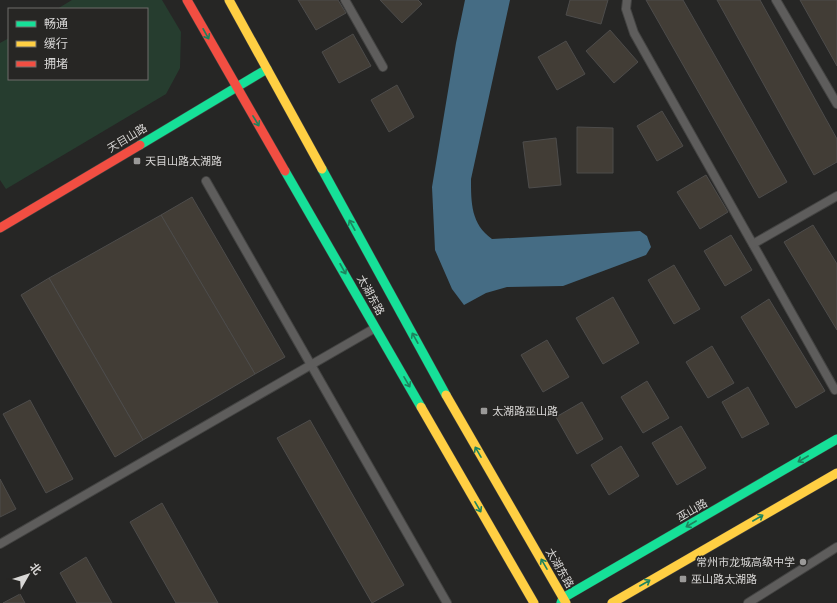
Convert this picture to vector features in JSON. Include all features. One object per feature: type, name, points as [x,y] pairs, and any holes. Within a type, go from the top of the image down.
[{"type":"main road","name":"太湖东路","points":[[187,0],[236,87],[317,223],[534,603]]},
{"type":"main road","name":"太湖东路","points":[[229,0],[465,429],[564,601]]},
{"type":"main road","name":"天目山路","points":[[0,228],[267,69]]},
{"type":"main road","name":"巫山路","points":[[564,601],[837,439]]},
{"type":"main road","points":[[612,603],[837,472]]},
{"type":"lane","points":[[345,0],[383,67]]},
{"type":"lane","points":[[627,0],[626,9],[634,33],[835,390],[837,389]]},
{"type":"lane","points":[[776,0],[837,104]]},
{"type":"lane","points":[[206,181],[447,603]]},
{"type":"lane","points":[[753,244],[837,196]]},
{"type":"lane","points":[[0,544],[376,327]]},
{"type":"lane","points":[[748,603],[837,547]]},
{"type":"green space","points":[[72,0],[162,0],[181,32],[180,68],[166,94],[6,189],[0,180],[0,43],[8,39],[8,80],[148,80],[148,8],[59,8]]},
{"type":"water","points":[[465,0],[510,0],[471,179],[472,205],[476,220],[480,227],[492,239],[640,231],[647,236],[651,247],[646,255],[563,286],[507,287],[486,293],[464,305],[452,289],[435,250],[432,187],[456,43]]},
{"type":"building","points":[[298,0],[338,0],[346,13],[316,30]]},
{"type":"building","points":[[380,0],[418,0],[422,4],[402,23]]},
{"type":"building","points":[[570,0],[608,0],[601,24],[566,15]]},
{"type":"building","points":[[646,0],[683,0],[787,182],[759,198]]},
{"type":"building","points":[[717,0],[760,0],[837,139],[837,162],[814,175]]},
{"type":"building","points":[[800,0],[837,0],[837,66]]},
{"type":"building","points":[[610,30],[638,62],[614,83],[586,51]]},
{"type":"building","points":[[353,34],[371,66],[339,83],[322,52]]},
{"type":"building","points":[[566,41],[585,74],[557,90],[538,57]]},
{"type":"building","points":[[397,85],[414,117],[389,132],[371,100]]},
{"type":"building","points":[[662,111],[683,146],[657,161],[637,126]]},
{"type":"building","points":[[577,127],[613,128],[613,173],[577,173]]},
{"type":"building","points":[[556,138],[561,185],[529,188],[523,142]]},
{"type":"building","points":[[706,175],[728,212],[700,229],[677,192]]},
{"type":"building","points":[[192,197],[285,357],[255,374],[161,215]]},
{"type":"building","points":[[161,215],[255,374],[143,440],[49,278]]},
{"type":"building","points":[[813,225],[837,264],[837,330],[784,242]]},
{"type":"building","points":[[731,235],[752,270],[725,286],[704,251]]},
{"type":"building","points":[[674,265],[700,309],[674,324],[648,280]]},
{"type":"building","points":[[49,278],[143,440],[115,457],[21,295]]},
{"type":"building","points":[[613,297],[639,343],[603,364],[576,318]]},
{"type":"building","points":[[769,299],[825,391],[796,408],[741,317]]},
{"type":"building","points":[[547,340],[569,377],[543,392],[521,355]]},
{"type":"building","points":[[712,346],[734,383],[708,398],[686,362]]},
{"type":"building","points":[[647,381],[669,418],[643,433],[621,397]]},
{"type":"building","points":[[748,387],[769,424],[742,438],[722,402]]},
{"type":"building","points":[[30,400],[73,479],[46,493],[3,414]]},
{"type":"building","points":[[582,402],[603,439],[577,454],[556,417]]},
{"type":"building","points":[[310,420],[404,585],[372,603],[277,438]]},
{"type":"building","points":[[681,426],[706,468],[677,485],[652,443]]},
{"type":"building","points":[[621,446],[639,476],[609,495],[591,465]]},
{"type":"building","points":[[0,479],[16,509],[0,517]]},
{"type":"building","points":[[162,503],[218,603],[176,603],[130,522]]},
{"type":"building","points":[[86,557],[112,603],[77,603],[60,573]]},
{"type":"building","points":[[20,594],[25,603],[3,603]]},
{"type":"traffic: fast","points":[[140,145],[267,69]]},
{"type":"traffic: fast","points":[[322,169],[446,395]]},
{"type":"traffic: fast","points":[[285,171],[421,407]]},
{"type":"traffic: fast","points":[[561,603],[563,598],[837,439]]},
{"type":"traffic: slow","points":[[229,0],[322,169]]},
{"type":"traffic: slow","points":[[446,395],[566,603]]},
{"type":"traffic: slow","points":[[421,407],[534,603]]},
{"type":"traffic: slow","points":[[612,603],[837,473]]},
{"type":"traffic: jam","points":[[187,0],[285,171]]},
{"type":"traffic: jam","points":[[0,228],[140,145]]},
{"type":"place","name":"天目山路太湖路","points":[[137,161]]},
{"type":"place","name":"太湖路巫山路","points":[[484,411]]},
{"type":"place","name":"常州市龙城高级中学","points":[[803,562]]},
{"type":"place","name":"巫山路太湖路","points":[[683,579]]}]
